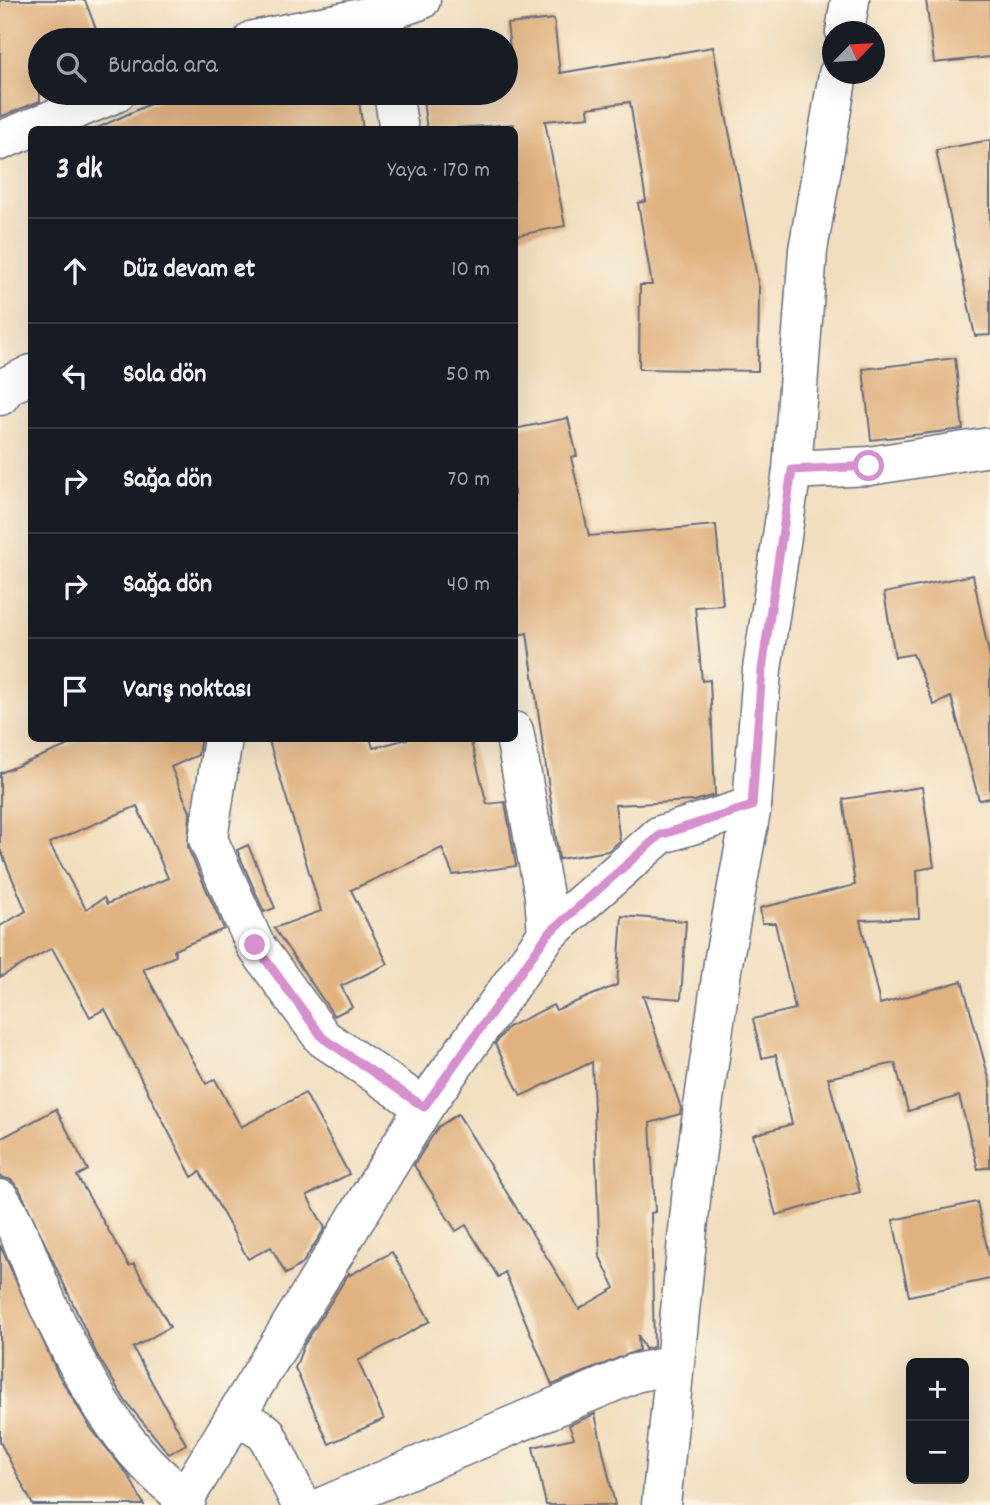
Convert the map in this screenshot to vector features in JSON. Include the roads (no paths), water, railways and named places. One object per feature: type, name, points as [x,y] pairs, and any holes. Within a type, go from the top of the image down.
[{"type":"street","points":[[382,27],[421,0]]},
{"type":"street","points":[[847,21],[850,0]]},
{"type":"street","points":[[661,1505],[694,1165],[723,962],[752,806],[762,669],[792,470],[808,250],[836,84]]},
{"type":"street","points":[[36,126],[87,105]]},
{"type":"street","points":[[395,105],[398,126]]},
{"type":"street","points":[[0,141],[28,129]]},
{"type":"street","points":[[0,396],[7,386],[28,376]]},
{"type":"street","points":[[792,470],[869,466],[990,447]]},
{"type":"street","points":[[222,742],[208,839],[255,945],[323,1038],[424,1107]]},
{"type":"street","points":[[516,742],[540,869],[548,934]]},
{"type":"street","points":[[0,1199],[19,1228],[51,1310],[106,1414],[159,1479],[184,1502],[424,1107],[548,934],[660,835],[752,806]]},
{"type":"street","points":[[326,1505],[635,1373],[674,1365]]},
{"type":"street","points":[[237,1416],[265,1433],[301,1505]]}]
